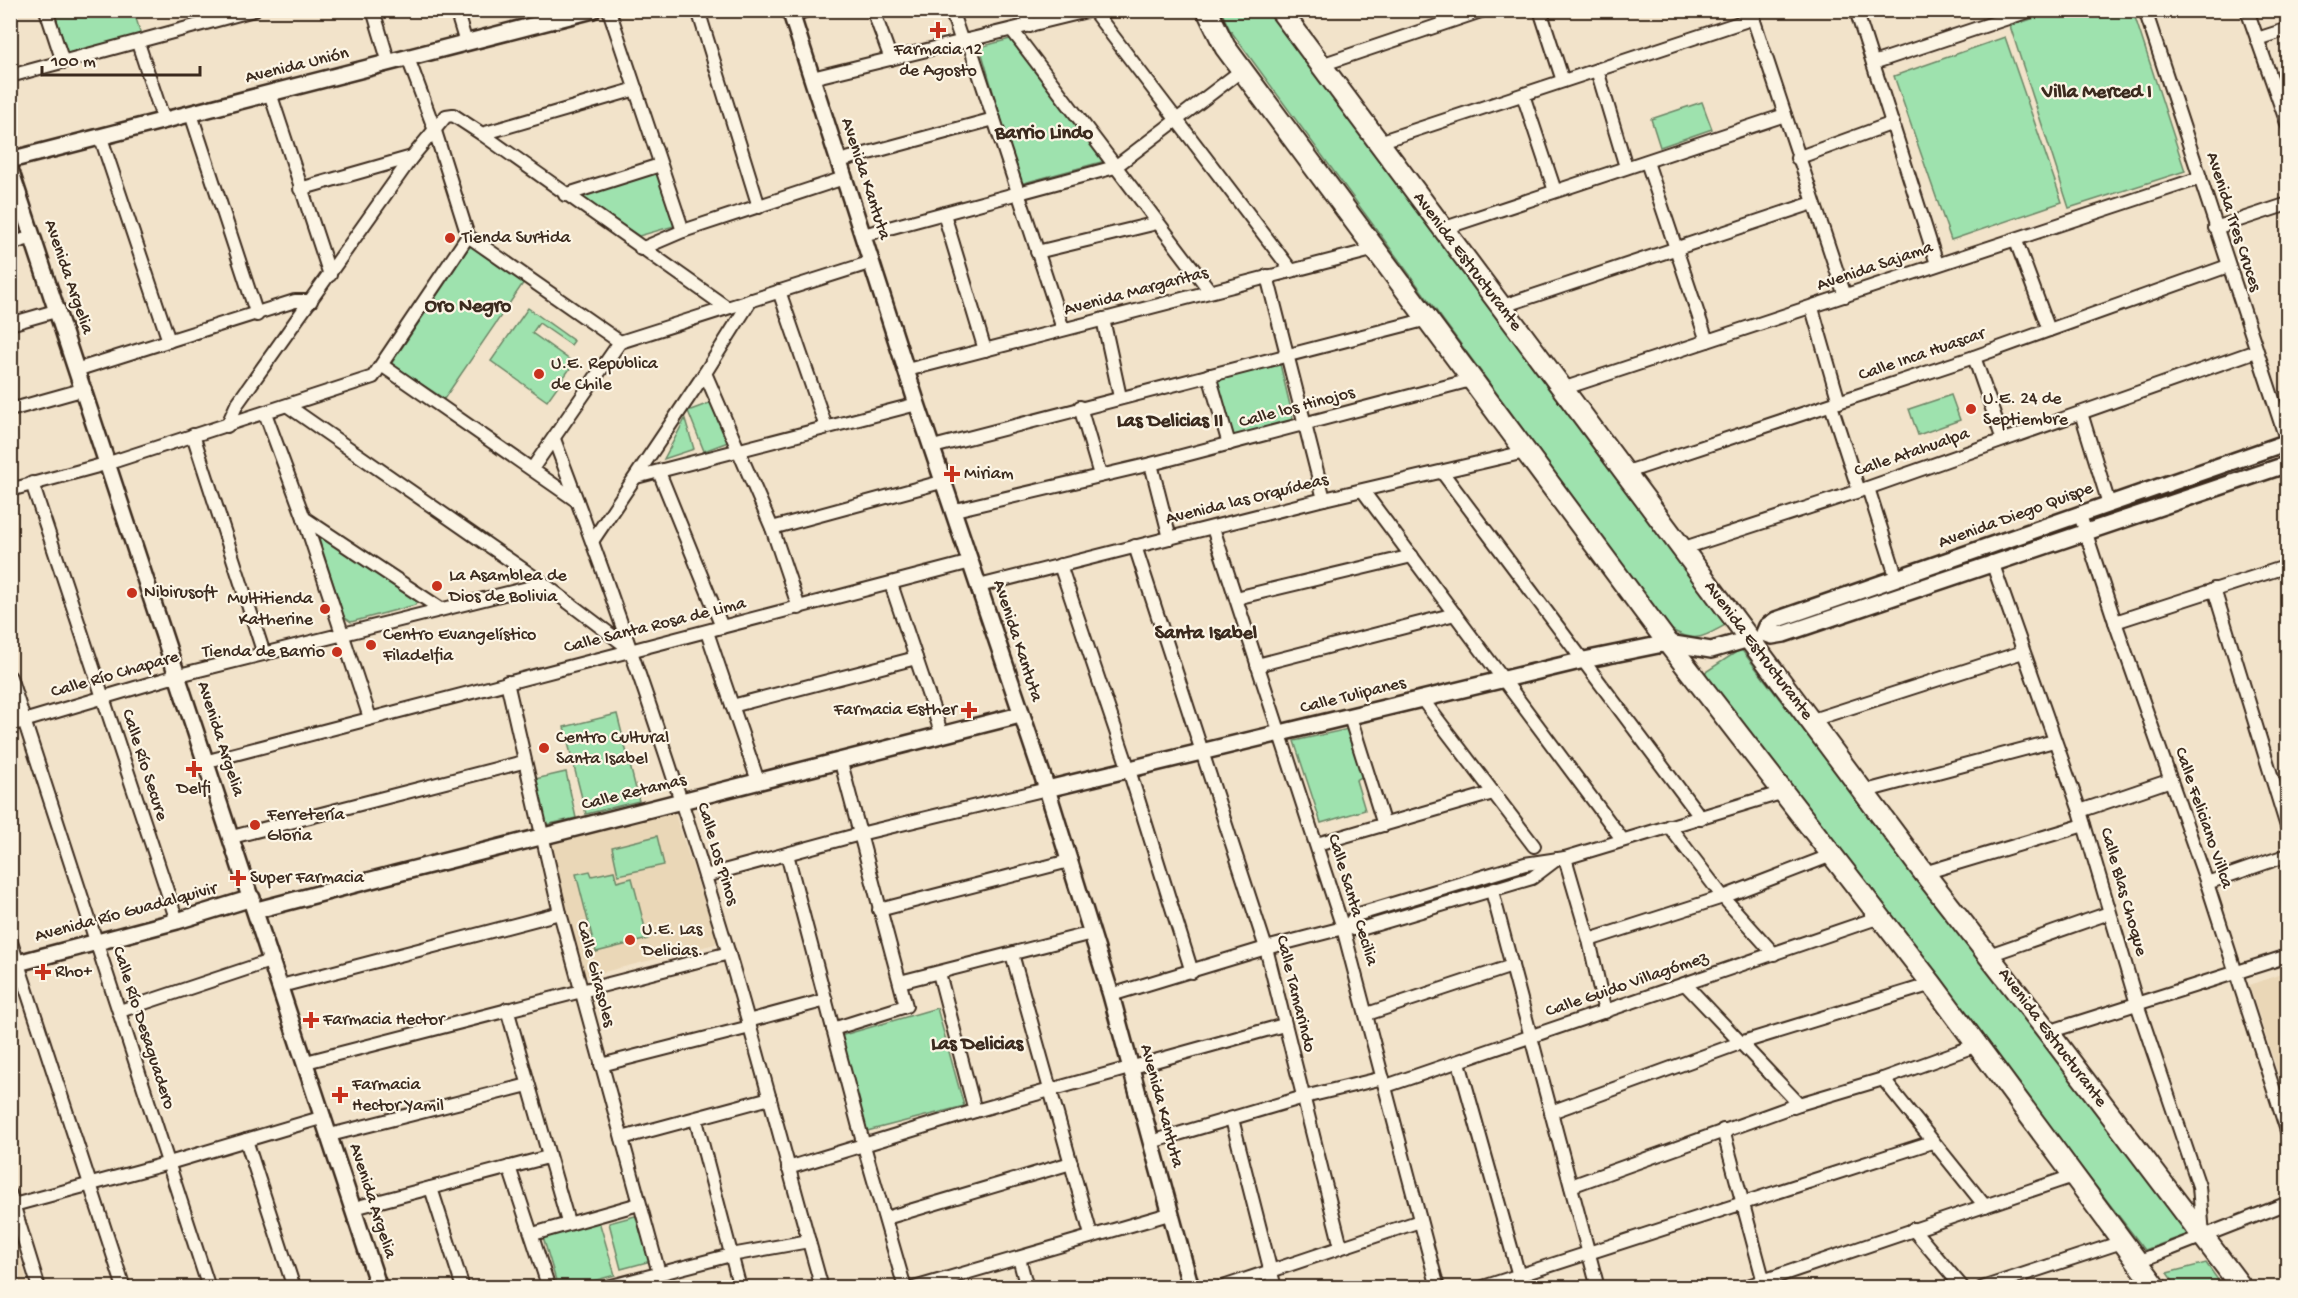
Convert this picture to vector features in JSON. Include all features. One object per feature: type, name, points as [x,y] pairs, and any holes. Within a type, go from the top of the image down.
[{"type":"main road","points":[[1207,10],[1217,34],[1242,70],[1525,452],[1668,644],[1932,984],[2157,1287]]},
{"type":"main road","name":"Avenida Estructurante","points":[[1280,10],[1681,549],[1757,636],[1809,721],[1923,873],[1989,955],[2242,1287]]},
{"type":"street","points":[[46,10],[63,62]]},
{"type":"street","points":[[10,76],[254,10]]},
{"type":"street","points":[[373,10],[389,63]]},
{"type":"street","points":[[456,10],[466,43]]},
{"type":"street","name":"Avenida Unión","points":[[10,160],[593,10]]},
{"type":"street","points":[[609,10],[683,231]]},
{"type":"street","points":[[698,10],[759,207]]},
{"type":"street","points":[[791,13],[807,10]]},
{"type":"street","points":[[873,10],[891,59]]},
{"type":"street","points":[[951,10],[994,119],[1063,329]]},
{"type":"street","points":[[1026,10],[1030,26]]},
{"type":"street","points":[[812,78],[1092,10],[1179,120],[1291,270]]},
{"type":"street","points":[[1321,65],[1484,10]]},
{"type":"street","points":[[1540,10],[1563,81]]},
{"type":"street","points":[[1856,10],[1937,264]]},
{"type":"street","points":[[1873,63],[2032,10]]},
{"type":"street","name":"Avenida Tres Cruces","points":[[2145,10],[2287,443]]},
{"type":"street","points":[[2247,10],[2287,124]]},
{"type":"street","name":"Avenida Kantuta","points":[[791,13],[917,404],[955,510],[1020,715],[1047,789],[1111,995],[1169,1214],[1191,1287]]},
{"type":"street","points":[[1379,142],[1598,70],[1752,14],[1797,158],[1845,296]]},
{"type":"street","points":[[2257,39],[2288,29]]},
{"type":"street","points":[[1012,30],[1210,291]]},
{"type":"street","points":[[138,43],[164,121]]},
{"type":"street","points":[[408,58],[434,128],[468,236],[620,342]]},
{"type":"street","points":[[863,235],[1115,167],[1242,70]]},
{"type":"street","points":[[1598,70],[1626,167]]},
{"type":"street","points":[[482,134],[636,89]]},
{"type":"street","points":[[270,93],[330,275]]},
{"type":"street","points":[[1523,95],[1556,191]]},
{"type":"street","points":[[190,114],[258,315]]},
{"type":"street","points":[[227,426],[237,404],[412,157],[446,116],[453,115],[482,134],[641,249],[726,307]]},
{"type":"street","points":[[1442,229],[1785,115]]},
{"type":"street","points":[[839,161],[994,119]]},
{"type":"street","points":[[1797,158],[1893,123]]},
{"type":"street","points":[[101,138],[169,341]]},
{"type":"street","points":[[300,189],[412,157]]},
{"type":"street","points":[[1647,162],[1707,340]]},
{"type":"street","points":[[565,195],[660,165]]},
{"type":"street","name":"Avenida Argelia","points":[[10,169],[79,369],[379,1287]]},
{"type":"street","points":[[641,249],[683,231],[844,178]]},
{"type":"street","name":"Avenida Sajama","points":[[1562,389],[1707,340],[1812,308],[1937,264],[2016,241],[2200,178]]},
{"type":"street","points":[[1500,307],[1678,250],[1813,203]]},
{"type":"street","points":[[2215,228],[2288,204]]},
{"type":"street","points":[[944,214],[985,350]]},
{"type":"street","points":[[1037,252],[1157,223]]},
{"type":"street","points":[[10,490],[109,463],[373,377],[383,366],[468,236]]},
{"type":"street","points":[[10,244],[33,237]]},
{"type":"street","points":[[2016,241],[2049,330]]},
{"type":"street","name":"Avenida Margaritas","points":[[907,370],[1376,249]]},
{"type":"street","points":[[532,469],[620,342],[872,262]]},
{"type":"street","name":"Calle Inca Huascar","points":[[1624,472],[1974,357],[2228,266]]},
{"type":"street","points":[[1267,276],[1307,425],[1324,499]]},
{"type":"street","points":[[779,291],[826,427]]},
{"type":"street","points":[[593,540],[751,300]]},
{"type":"street","points":[[79,369],[258,315],[295,301],[311,301]]},
{"type":"street","points":[[1812,308],[1835,403],[1864,490],[1898,579]]},
{"type":"street","points":[[10,324],[59,310]]},
{"type":"street","points":[[1103,319],[1120,397]]},
{"type":"street","points":[[933,447],[1080,407],[1288,357],[1428,319]]},
{"type":"street","name":"Calle Atahualpa","points":[[1681,549],[1864,490],[2256,351]]},
{"type":"street","points":[[1974,357],[2003,440]]},
{"type":"street","points":[[383,366],[578,502]]},
{"type":"street","points":[[705,373],[772,528],[799,608]]},
{"type":"street","points":[[1209,375],[1229,444]]},
{"type":"street","name":"Calle los Hinojos","points":[[955,510],[1307,425],[1472,380]]},
{"type":"street","points":[[10,410],[85,389]]},
{"type":"street","points":[[636,477],[917,404]]},
{"type":"street","points":[[288,406],[544,584],[632,651]]},
{"type":"street","points":[[1080,407],[1100,476]]},
{"type":"street","points":[[266,413],[304,518],[370,718]]},
{"type":"street","points":[[2081,413],[2109,504]]},
{"type":"street","points":[[193,435],[264,654]]},
{"type":"street","name":"Calle Los Pinos","points":[[554,439],[593,540],[682,802],[729,953],[822,1287]]},
{"type":"street","name":"Avenida Diego Quispe","points":[[1757,636],[1776,620],[2287,443]]},
{"type":"street","name":"Avenida las Orquídeas","points":[[979,586],[1324,499],[1525,452]]},
{"type":"street","points":[[1151,464],[1170,538]]},
{"type":"street","name":"Avenida Diego Quispe","points":[[1668,644],[1703,651],[1722,648],[1757,636],[1784,634],[2288,464]]},
{"type":"street","points":[[659,472],[722,627]]},
{"type":"street","points":[[1442,472],[1701,818]]},
{"type":"street","points":[[772,528],[945,481]]},
{"type":"street","name":"Calle Río Secure","points":[[32,483],[177,921]]},
{"type":"street","points":[[1363,491],[1622,839]]},
{"type":"street","name":"Calle Feliciano Villca","points":[[2080,515],[2236,972],[2288,1134]]},
{"type":"street","points":[[304,518],[441,609]]},
{"type":"street","name":"Calle Santa Cecilia","points":[[1213,528],[1345,927],[1438,1287]]},
{"type":"street","name":"Calle Tamarindo","points":[[1135,546],[1266,948],[1341,1247]]},
{"type":"street","points":[[1236,598],[1412,556]]},
{"type":"street","name":"Calle Santa Rosa de Lima","points":[[208,761],[971,562]]},
{"type":"street","name":"Calle Blas Choque","points":[[1992,562],[2080,811],[2137,1004],[2199,1186],[2203,1236]]},
{"type":"street","points":[[1060,565],[1129,770],[1192,972]]},
{"type":"street","points":[[2115,622],[2288,566]]},
{"type":"street","name":"Calle Río Chapare","points":[[10,725],[179,675],[544,584]]},
{"type":"street","points":[[891,584],[942,735]]},
{"type":"street","points":[[2214,589],[2288,830]]},
{"type":"street","points":[[1257,665],[1455,614]]},
{"type":"street","points":[[707,632],[758,781]]},
{"type":"street","name":"Calle Tulipanes","points":[[1047,789],[1584,660],[1668,644]]},
{"type":"street","points":[[1809,721],[2023,652]]},
{"type":"street","points":[[732,706],[916,658]]},
{"type":"street","name":"Calle Río Desaguadero","points":[[10,677],[209,1287]]},
{"type":"street","name":"Calle Girasoles","points":[[507,682],[540,836],[659,1273]]},
{"type":"street","points":[[1422,699],[1534,846]]},
{"type":"street","name":"Calle Retamas","points":[[254,904],[682,802],[840,759],[1020,715]]},
{"type":"street","points":[[1350,717],[1384,825]]},
{"type":"street","points":[[1862,792],[2054,741]]},
{"type":"street","points":[[833,1029],[906,1006],[840,759]]},
{"type":"street","points":[[232,837],[523,762]]},
{"type":"street","points":[[2080,811],[2171,780]]},
{"type":"street","points":[[705,876],[860,834],[1047,789]]},
{"type":"street","points":[[1345,927],[1356,915],[1526,864],[1561,858],[1701,818],[1784,792]]},
{"type":"street","points":[[1317,844],[1493,793]]},
{"type":"street","points":[[1923,873],[2084,825]]},
{"type":"street","points":[[1669,826],[1723,897],[1774,954]]},
{"type":"street","points":[[787,854],[864,1146],[905,1287]]},
{"type":"street","points":[[1589,940],[1723,897],[1832,855]]},
{"type":"street","points":[[2206,883],[2288,855]]},
{"type":"street","points":[[1111,995],[1266,948],[1345,927],[1360,929],[1492,891],[1533,878],[1561,858]]},
{"type":"street","points":[[1561,858],[1589,940],[1605,1012]]},
{"type":"street","points":[[879,910],[1069,861]]},
{"type":"street","points":[[1492,891],[1598,1287]]},
{"type":"street","name":"Avenida Río Guadalquivir","points":[[14,964],[177,921],[254,904]]},
{"type":"street","points":[[282,986],[560,913]]},
{"type":"street","points":[[1989,955],[2109,913]]},
{"type":"street","name":"Calle Guido Villagómez","points":[[1151,1142],[1304,1097],[1384,1082],[1459,1062],[1880,917]]},
{"type":"street","points":[[900,982],[1092,933]]},
{"type":"street","points":[[10,939],[14,964],[92,1185],[124,1287]]},
{"type":"street","points":[[306,1062],[581,989],[729,953]]},
{"type":"street","points":[[1012,954],[1091,1235]]},
{"type":"street","points":[[2048,1032],[2288,956]]},
{"type":"street","points":[[120,1011],[273,960]]},
{"type":"street","points":[[1367,1014],[1512,966]]},
{"type":"street","points":[[939,973],[975,1111]]},
{"type":"street","points":[[1684,984],[1799,1104]]},
{"type":"street","points":[[1551,1112],[1740,1043],[1932,984]]},
{"type":"street","points":[[602,1065],[826,1000]]},
{"type":"street","points":[[507,1009],[568,1222]]},
{"type":"street","points":[[788,1168],[975,1111],[1284,1025]]},
{"type":"street","points":[[1571,1186],[1723,1130],[1883,1079],[1977,1045]]},
{"type":"street","points":[[1459,1062],[1519,1276]]},
{"type":"street","points":[[1883,1079],[1985,1206]]},
{"type":"street","points":[[330,1135],[528,1085]]},
{"type":"street","points":[[622,1138],[696,1120],[770,1098]]},
{"type":"street","points":[[39,1287],[12,1202],[92,1185],[324,1116]]},
{"type":"street","points":[[1232,1119],[1275,1287]]},
{"type":"street","points":[[696,1120],[740,1287]]},
{"type":"street","points":[[1723,1130],[1765,1284]]},
{"type":"street","points":[[246,1140],[294,1287]]},
{"type":"street","points":[[1480,1287],[1589,1254],[1932,1142]]},
{"type":"street","points":[[354,1208],[548,1157]]},
{"type":"street","points":[[886,1218],[1071,1163]]},
{"type":"street","points":[[509,1167],[549,1287]]},
{"type":"street","points":[[1742,1287],[1765,1284],[1913,1229],[2073,1176]]},
{"type":"street","points":[[431,1188],[463,1287]]},
{"type":"street","points":[[2138,1262],[2288,1203]]},
{"type":"street","points":[[533,1234],[568,1222],[639,1204]]},
{"type":"street","points":[[914,1287],[1169,1214]]},
{"type":"street","points":[[1220,1287],[1420,1221]]},
{"type":"street","points":[[1913,1229],[1963,1287]]},
{"type":"street","points":[[604,1287],[731,1255],[809,1241]]},
{"type":"street","points":[[1982,1287],[2122,1242]]},
{"type":"street","points":[[1018,1258],[1027,1287]]},
{"type":"shaded area","points":[[671,812],[675,814],[717,940],[715,944],[588,976],[584,974],[548,845]]},
{"type":"shaded area","points":[[2288,972],[2287,1100],[2249,985]]},
{"type":"shaded area","points":[[11,1228],[29,1287],[11,1287]]},
{"type":"green space","points":[[2059,10],[2133,11],[2185,171],[2069,208],[2010,26]]},
{"type":"green space","points":[[54,11],[134,11],[141,35],[67,54]]},
{"type":"green space","points":[[1221,11],[1268,11],[1727,624],[1699,637],[1686,636],[1670,629],[1230,30]]},
{"type":"green space","points":[[2005,37],[2062,202],[1951,240],[1894,76]]},
{"type":"green space","points":[[1010,39],[1105,161],[1020,184],[980,47]]},
{"type":"green space","points":[[1702,102],[1712,129],[1660,147],[1651,119]]},
{"type":"green space","points":[[657,171],[681,224],[639,236],[579,195]]},
{"type":"green space","points":[[470,246],[524,282],[444,399],[391,364]]},
{"type":"green space","points":[[528,308],[574,341],[571,345],[539,323],[532,333],[574,363],[547,401],[491,361]]},
{"type":"green space","points":[[1280,364],[1294,422],[1232,437],[1217,379]]},
{"type":"green space","points":[[1951,395],[1960,420],[1918,435],[1909,409]]},
{"type":"green space","points":[[712,402],[728,442],[704,451],[688,411]]},
{"type":"green space","points":[[685,419],[694,449],[664,459]]},
{"type":"green space","points":[[327,537],[408,593],[417,601],[415,605],[351,622],[344,617],[319,539]]},
{"type":"green space","points":[[1741,649],[2191,1233],[2145,1250],[1701,675]]},
{"type":"green space","points":[[617,714],[639,801],[586,814],[564,727]]},
{"type":"green space","points":[[1348,729],[1367,774],[1356,780],[1365,810],[1321,823],[1294,741]]},
{"type":"green space","points":[[566,772],[576,818],[545,825],[535,779]]},
{"type":"green space","points":[[657,836],[664,865],[618,875],[612,847]]},
{"type":"green space","points":[[590,871],[592,876],[614,871],[617,882],[632,878],[648,939],[596,952],[576,874]]},
{"type":"green space","points":[[937,1008],[964,1106],[867,1131],[840,1036]]},
{"type":"green space","points":[[639,1215],[651,1261],[621,1269],[609,1223]]},
{"type":"green space","points":[[599,1221],[615,1275],[571,1287],[558,1287],[543,1237]]},
{"type":"green space","points":[[2206,1263],[2223,1287],[2177,1287],[2167,1273]]},
{"type":"place","name":"Farmacia 12 de Agosto","points":[[938,30]]},
{"type":"place","name":"Tienda Surtida","points":[[450,238]]},
{"type":"place","name":"U.E. Republica de Chile","points":[[539,374]]},
{"type":"place","name":"U.E. 24 de Septiembre","points":[[1971,409]]},
{"type":"place","name":"Miriam","points":[[952,474]]},
{"type":"place","name":"La Asamblea de Dios de Bolivia","points":[[437,586]]},
{"type":"place","name":"Nibirusoft","points":[[132,593]]},
{"type":"place","name":"Multitienda Katherine","points":[[325,609]]},
{"type":"place","name":"Centro Evangelístico Filadelfia","points":[[371,645]]},
{"type":"place","name":"Tienda de Barrio","points":[[337,652]]},
{"type":"place","name":"Farmacia Esther","points":[[969,710]]},
{"type":"place","name":"Centro Cultural Santa Isabel","points":[[544,748]]},
{"type":"place","name":"Delfi","points":[[194,769]]},
{"type":"place","name":"Ferretería Gloria","points":[[255,825]]},
{"type":"place","name":"Super Farmacia","points":[[238,878]]},
{"type":"place","name":"U.E. Las Delicias.","points":[[630,940]]},
{"type":"place","name":"Rho+","points":[[43,972]]},
{"type":"place","name":"Farmacia Hector","points":[[311,1020]]},
{"type":"place","name":"Farmacia Hector Yamil","points":[[340,1095]]},
{"type":"district","name":"Villa Merced I","points":[[2097,93]]},
{"type":"district","name":"Barrio Lindo","points":[[1044,134]]},
{"type":"district","name":"Oro Negro","points":[[468,307]]},
{"type":"district","name":"Las Delicias II","points":[[1170,422]]},
{"type":"district","name":"Santa Isabel","points":[[1206,634]]},
{"type":"district","name":"Las Delicias","points":[[977,1045]]}]
